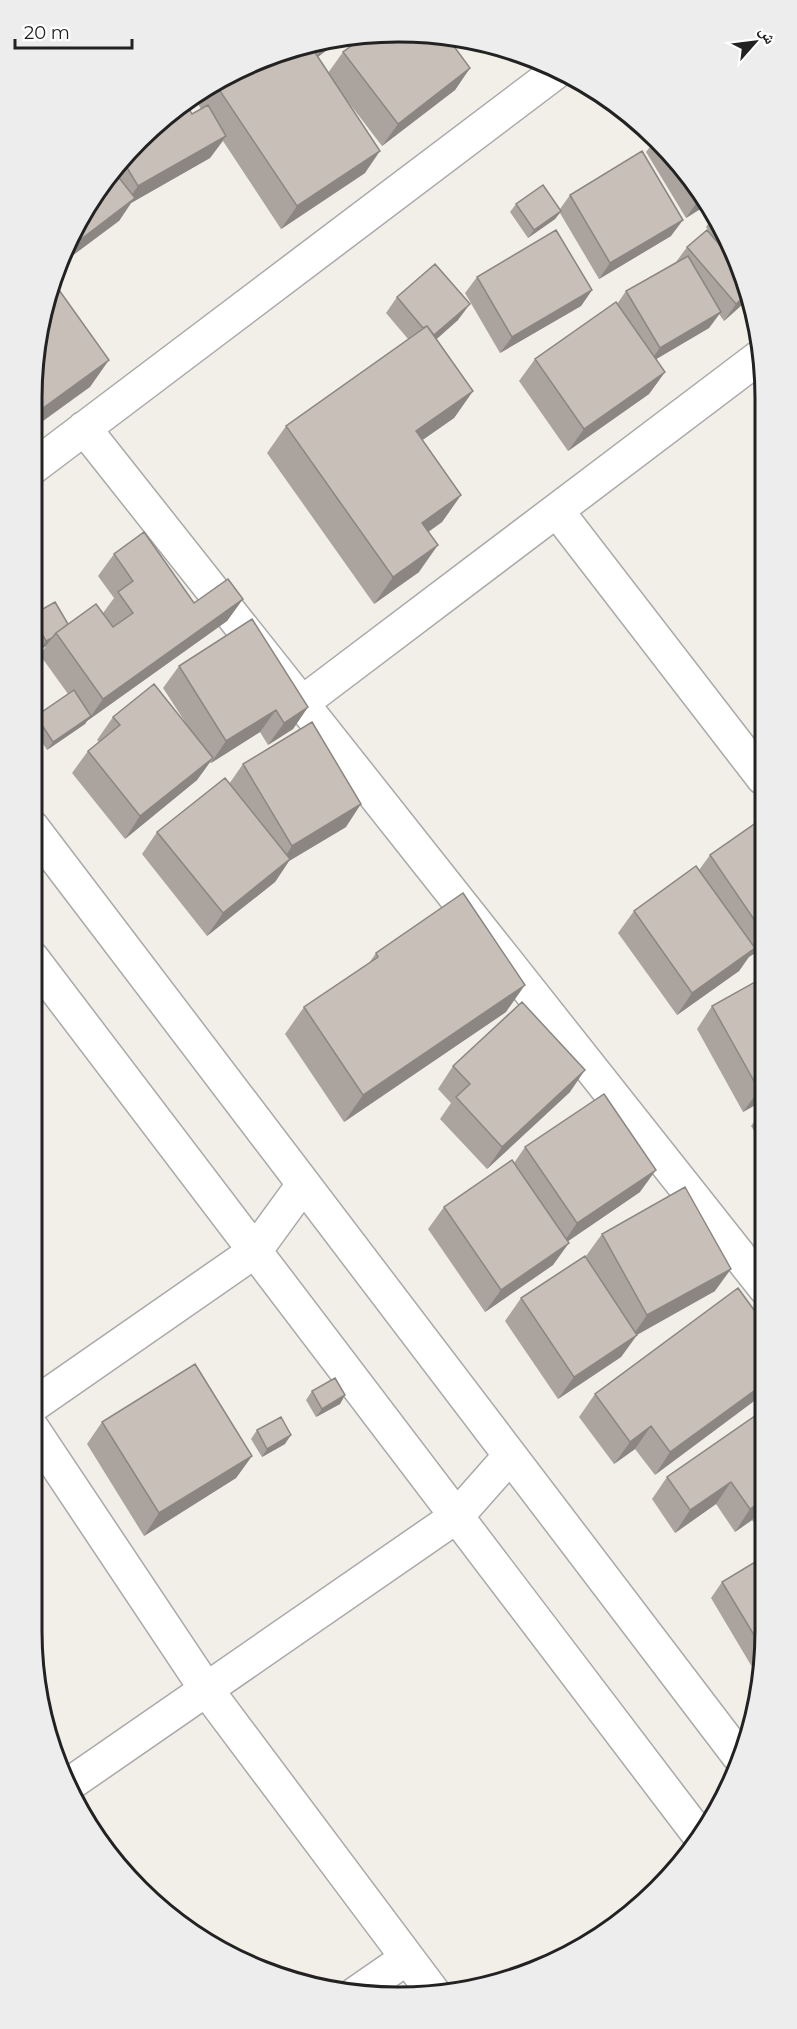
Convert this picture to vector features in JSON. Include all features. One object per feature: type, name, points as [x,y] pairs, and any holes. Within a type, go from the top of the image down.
[{"type":"street","points":[[42,460],[550,76]]},
{"type":"street","points":[[302,703],[753,363]]},
{"type":"street","points":[[84,428],[755,1274]]},
{"type":"street","points":[[557,511],[755,756]]},
{"type":"street","points":[[42,840],[734,1750]]},
{"type":"street","points":[[42,971],[695,1829]]},
{"type":"street","points":[[42,1399],[255,1251],[303,1185]]},
{"type":"street","points":[[42,1443],[206,1689],[428,1985]]},
{"type":"street","points":[[75,1780],[457,1516],[510,1456]]},
{"type":"street","points":[[367,1985],[407,1958]]},
{"type":"building","points":[[375,43],[445,45],[454,47],[470,68],[398,124],[343,52],[353,45]]},
{"type":"building","points":[[315,52],[380,151],[297,206],[220,90],[262,69]]},
{"type":"building","points":[[208,105],[226,136],[138,186],[127,167],[130,163],[163,130],[181,116],[190,110],[192,114]]},
{"type":"building","points":[[642,151],[683,220],[610,263],[570,195]]},
{"type":"building","points":[[119,177],[135,198],[79,240],[102,200]]},
{"type":"building","points":[[543,185],[561,211],[534,230],[516,204]]},
{"type":"building","points":[[556,230],[592,290],[512,337],[477,277]]},
{"type":"building","points":[[707,230],[720,245],[741,300],[736,304],[687,247]]},
{"type":"building","points":[[688,256],[721,312],[660,348],[626,291]]},
{"type":"building","points":[[435,264],[470,304],[434,335],[427,326],[423,328],[397,297]]},
{"type":"building","points":[[59,290],[109,360],[42,409],[45,352]]},
{"type":"building","points":[[616,302],[665,372],[584,429],[535,359]]},
{"type":"building","points":[[427,326],[473,391],[416,431],[461,495],[422,523],[438,545],[393,577],[286,426]]},
{"type":"building","points":[[144,532],[194,603],[228,579],[243,599],[103,699],[56,633],[96,604],[113,627],[133,613],[118,592],[133,581],[114,554]]},
{"type":"building","points":[[55,602],[68,624],[46,641],[42,634],[42,609]]},
{"type":"building","points":[[252,619],[308,707],[284,723],[276,710],[226,741],[179,666]]},
{"type":"building","points":[[154,684],[213,758],[140,816],[88,751],[120,725],[113,717]]},
{"type":"building","points":[[74,690],[91,716],[53,742],[42,725],[42,712]]},
{"type":"building","points":[[312,722],[361,804],[292,846],[243,764]]},
{"type":"building","points":[[225,778],[290,859],[223,913],[157,832]]},
{"type":"building","points":[[755,824],[755,921],[710,855]]},
{"type":"building","points":[[696,866],[755,948],[692,993],[634,911]]},
{"type":"building","points":[[463,893],[525,985],[363,1095],[304,1007],[378,957],[376,953]]},
{"type":"building","points":[[755,982],[755,1083],[712,1006]]},
{"type":"building","points":[[522,1002],[585,1070],[502,1147],[456,1097],[470,1084],[453,1066]]},
{"type":"building","points":[[604,1094],[656,1170],[577,1223],[525,1147]]},
{"type":"building","points":[[512,1160],[569,1243],[501,1290],[444,1207]]},
{"type":"building","points":[[685,1187],[731,1269],[647,1315],[602,1234]]},
{"type":"building","points":[[585,1256],[637,1335],[574,1377],[521,1298]]},
{"type":"building","points":[[738,1288],[755,1311],[755,1390],[670,1452],[651,1426],[630,1442],[595,1394]]},
{"type":"building","points":[[195,1364],[252,1456],[159,1513],[102,1422]]},
{"type":"building","points":[[335,1378],[345,1395],[322,1409],[312,1391]]},
{"type":"building","points":[[755,1416],[755,1506],[750,1509],[731,1482],[690,1510],[667,1477]]},
{"type":"building","points":[[281,1417],[291,1435],[267,1449],[257,1430]]},
{"type":"building","points":[[755,1562],[755,1636],[722,1582]]}]
